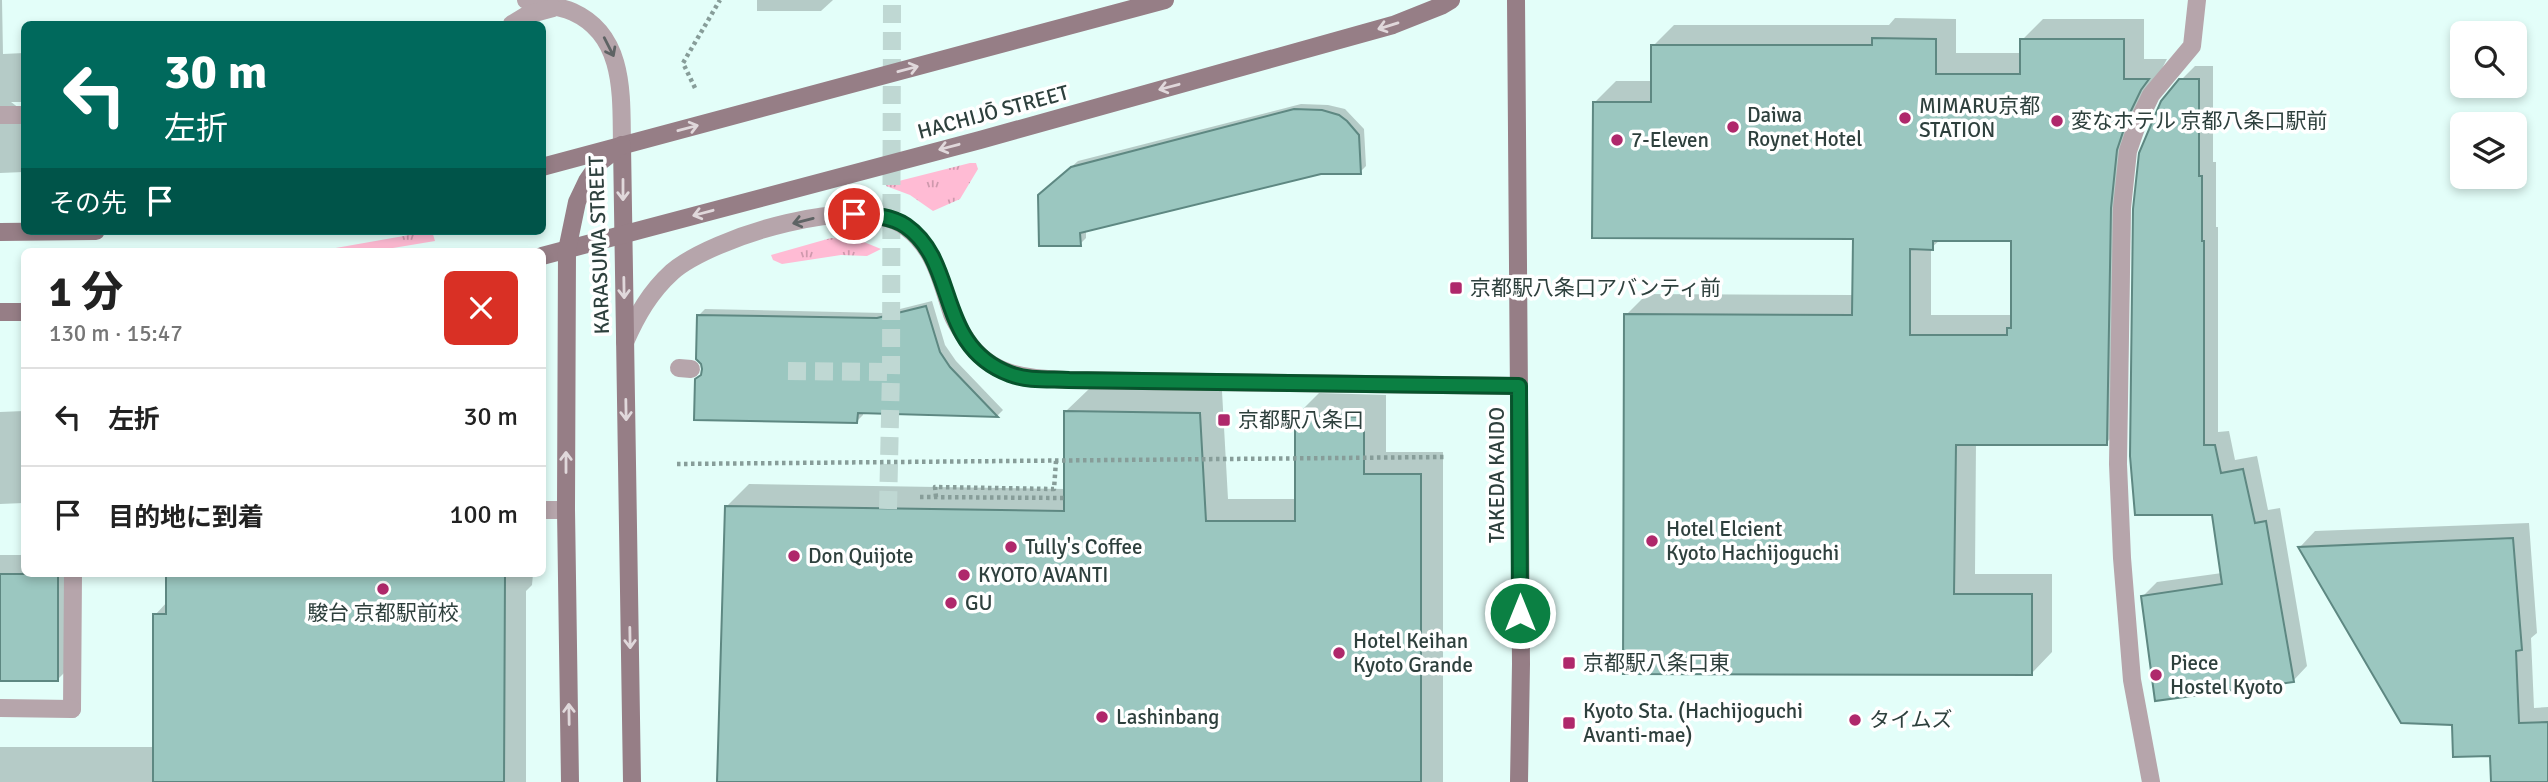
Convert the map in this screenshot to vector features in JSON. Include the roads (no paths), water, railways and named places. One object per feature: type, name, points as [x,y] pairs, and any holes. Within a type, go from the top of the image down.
[{"type":"street","points":[[526,0],[575,13],[594,25],[606,38],[614,55],[620,81],[622,145]]},
{"type":"street","points":[[546,166],[1165,0]]},
{"type":"street","name":"HACHIJŌ STREET","points":[[546,255],[1380,29],[1451,0]]},
{"type":"street","name":"TAKEDA KAIDO","points":[[1516,0],[1519,782]]},
{"type":"street","points":[[2151,782],[2132,680],[2122,558],[2118,464],[2122,208],[2128,151],[2138,122],[2151,95],[2192,46],[2197,0]]},
{"type":"street","points":[[517,21],[527,15],[557,7]]},
{"type":"street","points":[[0,115],[21,115]]},
{"type":"street","name":"KARASUMA STREET","points":[[622,145],[632,782]]},
{"type":"street","name":"KARASUMA STREET","points":[[570,782],[566,510],[567,250],[577,202],[587,181],[600,162],[622,145]]},
{"type":"street","points":[[625,342],[635,318],[652,292],[673,271],[695,256],[737,237],[823,216],[854,214],[890,218],[905,226],[922,242],[942,278],[951,314],[968,344],[984,360],[1013,376],[1069,380],[1519,386]]},
{"type":"street","points":[[0,232],[21,232]]},
{"type":"street","points":[[0,312],[21,312]]},
{"type":"street","points":[[546,510],[566,510]]},
{"type":"street","points":[[0,708],[72,709],[74,577]]},
{"type":"tunnel","points":[[888,509],[892,0]]},
{"type":"tunnel","points":[[788,371],[891,372]]},
{"type":"place","name":"MIMARU京都 STATION","points":[[1905,118]]},
{"type":"place","name":"変なホテル 京都八条口駅前","points":[[2057,121]]},
{"type":"place","name":"Daiwa Roynet Hotel","points":[[1733,127]]},
{"type":"place","name":"7-Eleven","points":[[1617,140]]},
{"type":"place","name":"京都駅八条口アバンティ前","points":[[1456,288]]},
{"type":"place","name":"京都駅八条口","points":[[1224,420]]},
{"type":"place","name":"Hotel Elcient Kyoto Hachijoguchi","points":[[1652,541]]},
{"type":"place","name":"Tully's Coffee","points":[[1011,547]]},
{"type":"place","name":"Don Quijote","points":[[794,556]]},
{"type":"place","name":"KYOTO AVANTI","points":[[964,575]]},
{"type":"place","name":"駿台 京都駅前校","points":[[383,589]]},
{"type":"place","name":"GU","points":[[951,603]]},
{"type":"place","name":"Hotel Keihan Kyoto Grande","points":[[1339,653]]},
{"type":"place","name":"京都駅八条口東","points":[[1569,663]]},
{"type":"place","name":"Piece Hostel Kyoto","points":[[2156,675]]},
{"type":"place","name":"Lashinbang","points":[[1102,717]]},
{"type":"place","name":"タイムズ","points":[[1855,720]]},
{"type":"place","name":"Kyoto Sta. (Hachijoguchi Avanti-mae)","points":[[1569,723]]}]
